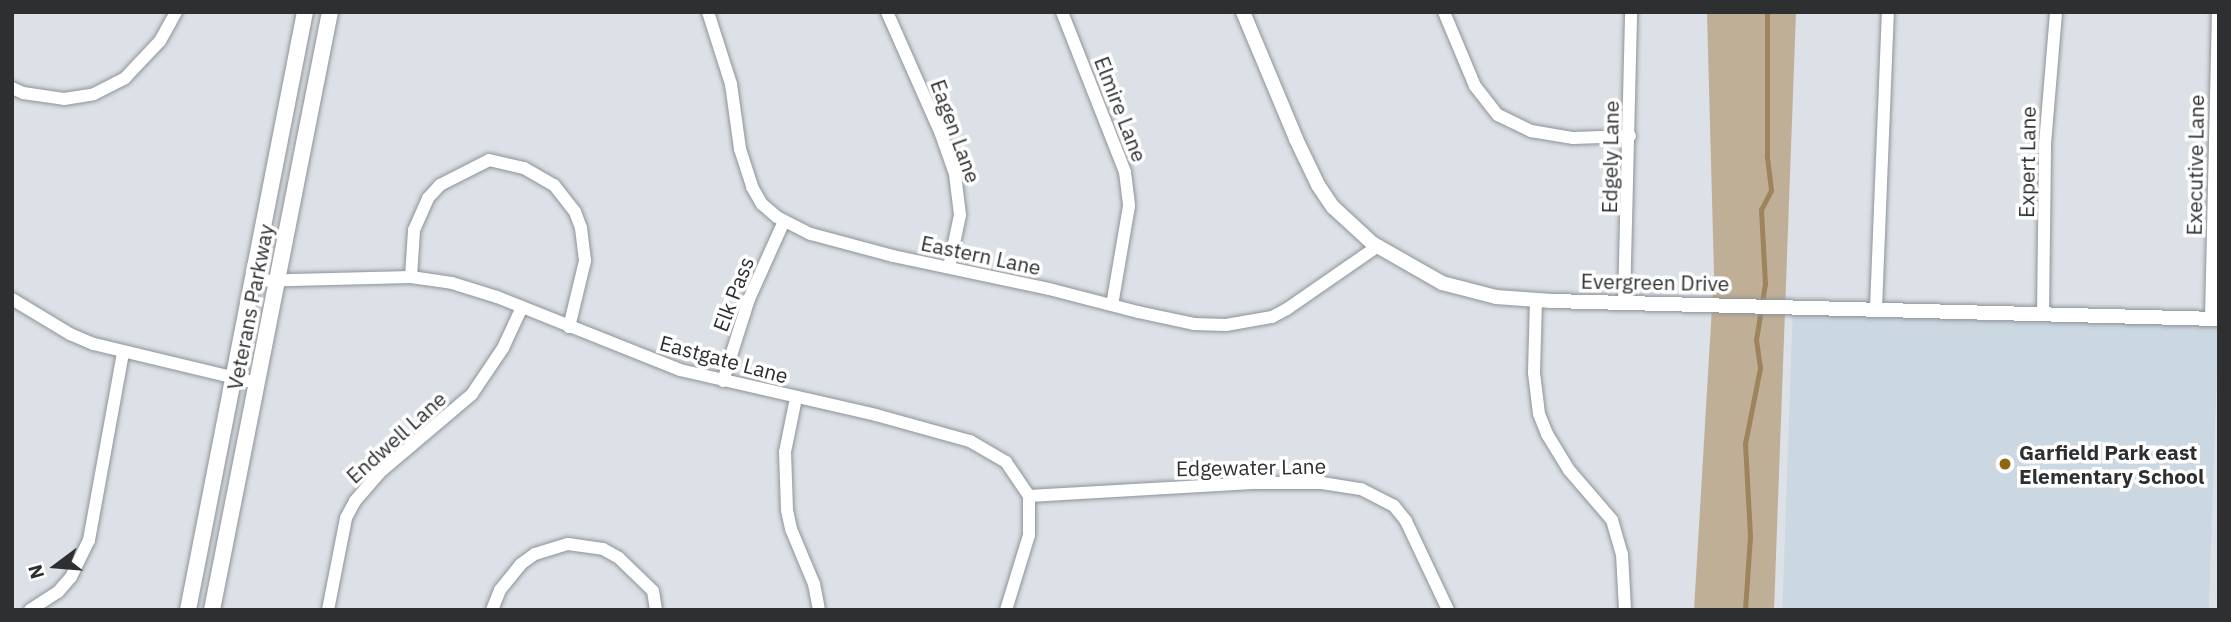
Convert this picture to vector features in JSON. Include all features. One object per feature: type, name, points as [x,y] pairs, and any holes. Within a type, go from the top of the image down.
[{"type":"main road","name":"Veterans Parkway","points":[[188,610],[305,12]]},
{"type":"main road","name":"Veterans Parkway","points":[[212,610],[330,12]]},
{"type":"street","points":[[12,88],[23,93],[64,99],[94,94],[125,78],[160,41],[176,12]]},
{"type":"street","name":"Eastern Lane","points":[[708,12],[731,84],[744,169],[762,204],[783,221],[829,240],[1194,324],[1247,322],[1272,317],[1306,299],[1378,246]]},
{"type":"street","name":"Eagen Lane","points":[[887,12],[941,134],[955,174],[960,215],[949,267]]},
{"type":"street","name":"Elmire Lane","points":[[1062,12],[1112,133],[1127,181],[1127,226],[1112,305]]},
{"type":"street","name":"Evergreen Drive","points":[[1243,12],[1318,185],[1333,207],[1378,246],[1442,283],[1496,297],[1536,300],[2215,319]]},
{"type":"street","points":[[1444,12],[1475,86],[1498,115],[1531,131],[1573,138],[1630,136]]},
{"type":"street","name":"Edgely Lane","points":[[1624,303],[1631,12]]},
{"type":"street","points":[[1876,308],[1888,12]]},
{"type":"street","name":"Expert Lane","points":[[2043,314],[2045,144],[2056,12]]},
{"type":"street","name":"Executive Lane","points":[[2215,319],[2218,12]]},
{"type":"street","points":[[411,277],[414,230],[428,198],[440,185],[489,160],[524,167],[554,185],[575,212],[581,228],[585,261],[569,327]]},
{"type":"street","name":"Elk Pass","points":[[723,381],[749,299],[783,221]]},
{"type":"street","name":"Eastgate Lane","points":[[252,281],[411,277],[452,283],[522,307],[656,362],[970,441],[1006,462],[1029,496]]},
{"type":"street","points":[[12,299],[70,334],[124,352],[256,383]]},
{"type":"street","points":[[1536,300],[1534,373],[1539,414],[1547,434],[1569,470],[1612,520],[1622,554],[1625,610]]},
{"type":"street","name":"Endwell Lane","points":[[328,610],[346,518],[355,501],[379,472],[472,394],[503,348],[522,307]]},
{"type":"street","points":[[30,610],[58,592],[71,577],[89,540],[124,352]]},
{"type":"street","points":[[796,398],[785,452],[787,510],[791,529],[814,584],[819,610]]},
{"type":"street","name":"Edgewater Lane","points":[[1029,496],[1256,483],[1322,483],[1361,489],[1394,506],[1406,521],[1448,610]]},
{"type":"street","points":[[1006,610],[1028,535],[1029,496]]},
{"type":"street","points":[[492,610],[500,590],[520,565],[535,554],[568,544],[603,549],[619,558],[653,591],[656,610]]},
{"type":"shaded area","points":[[1707,12],[1796,12],[1774,610],[1694,610],[1714,273]]},
{"type":"shaded area","name":"Garfield Park east Elementary School","points":[[1793,306],[2219,321],[2209,610],[1782,610]]},
{"type":"waterway","points":[[1745,610],[1750,536],[1745,444],[1760,368],[1756,340],[1765,284],[1761,210],[1771,190],[1767,155],[1767,12]]},
{"type":"place","name":"Garfield Park east Elementary School","points":[[2005,464]]}]
